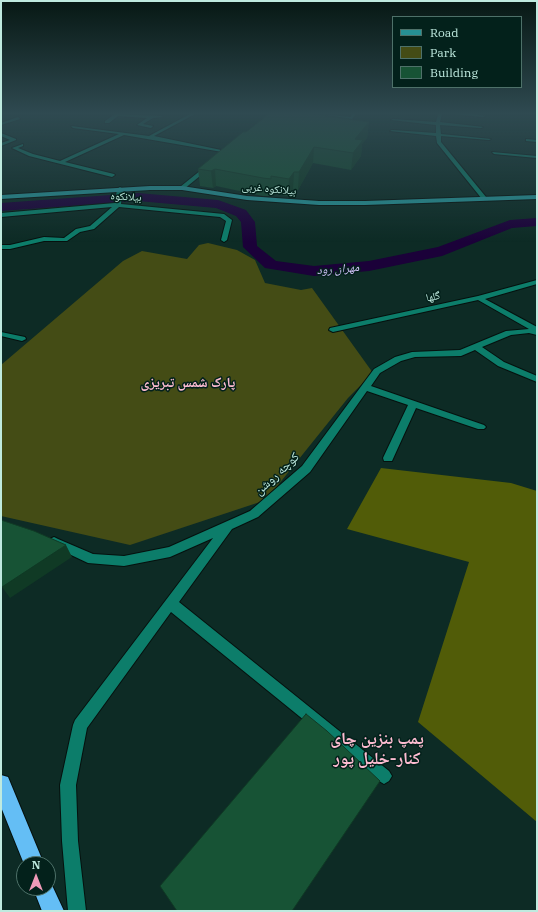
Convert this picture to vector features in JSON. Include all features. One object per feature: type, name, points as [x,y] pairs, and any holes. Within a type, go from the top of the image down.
[{"type":"highway","points":[[1,784],[31,856]]},
{"type":"highway","points":[[47,896],[53,911]]},
{"type":"street","points":[[38,157],[112,175]]},
{"type":"street","points":[[61,162],[73,157]]},
{"type":"street","points":[[451,157],[484,198]]},
{"type":"street","points":[[182,188],[212,163]]},
{"type":"street","name":"بیلانکوه غربی","points":[[1,197],[36,196],[120,189],[182,188],[248,198],[319,203],[365,203],[537,197]]},
{"type":"street","points":[[1,247],[10,247],[44,239],[65,240],[78,230],[92,228],[118,205],[120,189]]},
{"type":"street","name":"بیلانکوه","points":[[1,215],[118,205],[222,215],[229,220],[224,240]]},
{"type":"street","name":"گلها","points":[[333,330],[478,298],[537,282]]},
{"type":"street","points":[[478,298],[537,330]]},
{"type":"street","name":"کوچه روشن","points":[[42,537],[92,559],[124,561],[170,552],[254,514],[306,469],[377,371],[398,359],[415,354],[461,353],[509,333],[530,331],[537,333]]},
{"type":"street","points":[[1,334],[22,340]]},
{"type":"street","points":[[476,347],[501,364],[537,380]]},
{"type":"street","points":[[366,387],[481,427]]},
{"type":"street","points":[[388,458],[413,403]]},
{"type":"street","points":[[77,911],[70,840],[68,785],[80,725],[230,524]]},
{"type":"street","points":[[170,604],[384,776]]},
{"type":"green space","name":"پارک شمس تبریزی","points":[[208,243],[237,250],[255,260],[265,283],[301,290],[312,288],[373,373],[348,398],[266,500],[130,545],[1,516],[1,365],[123,261],[142,251],[187,259],[199,245]]},
{"type":"green space","points":[[381,468],[511,483],[537,491],[537,822],[418,722],[469,562],[347,529]]},
{"type":"building","points":[[213,157],[308,157],[299,172],[294,172],[289,179],[271,176],[271,179],[215,169],[211,171],[198,169]]},
{"type":"building","points":[[1,520],[34,531],[66,545],[2,587]]},
{"type":"building","points":[[306,714],[327,731],[380,781],[292,911],[177,911],[160,886]]},
{"type":"waterway","name":"مهران رود","points":[[1,207],[138,197],[218,204],[241,213],[248,222],[250,247],[271,265],[314,271],[369,266],[442,251],[510,224],[537,222]]},
{"type":"district","name":"پارک شمس تبریزی","points":[[188,383]]},
{"type":"district","name":"پمپ بنزین چای کنار-خلیل پور","points":[[377,749]]}]
